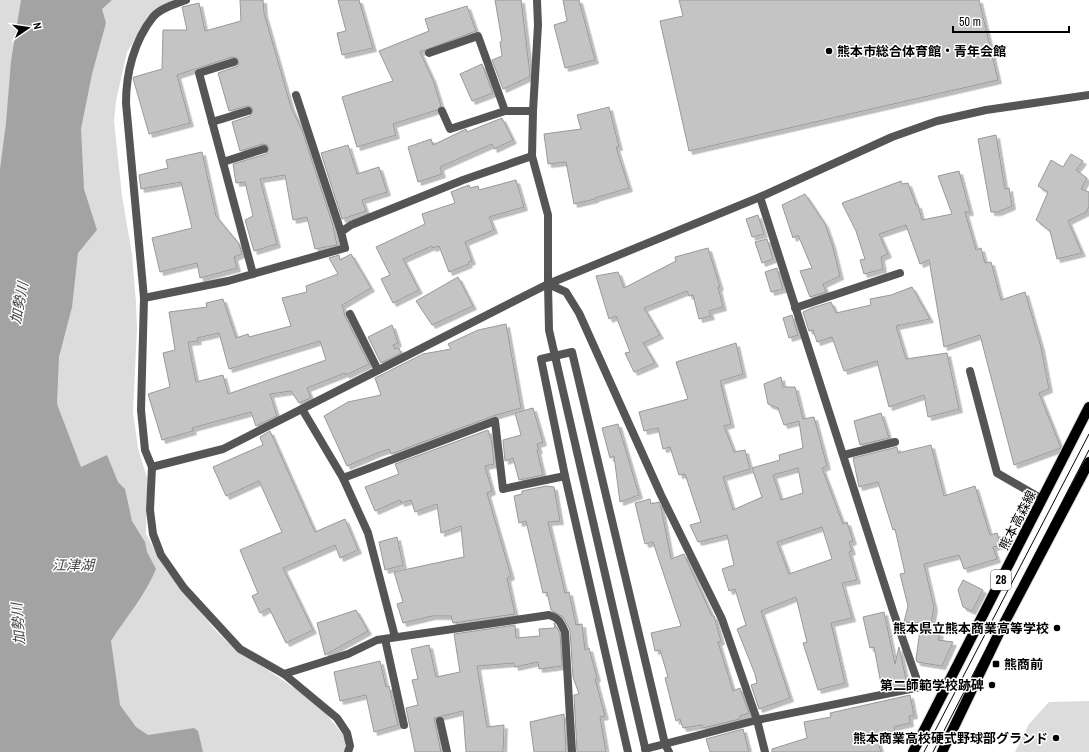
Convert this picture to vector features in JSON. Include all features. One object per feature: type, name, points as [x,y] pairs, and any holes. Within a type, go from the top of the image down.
[{"type":"main road","name":"熊本高森線","points":[[913,752],[1089,407]]},
{"type":"main road","name":"28","points":[[942,752],[1000,631],[1089,462]]},
{"type":"street","points":[[186,0],[154,16],[132,59],[126,80],[126,103],[144,298],[141,410],[145,450],[152,468],[150,510],[152,528],[161,555],[184,588],[240,649],[284,674],[337,718],[347,733],[350,746],[348,752]]},
{"type":"street","points":[[537,0],[538,25],[532,156],[548,215],[549,330],[646,751],[665,744],[757,720],[919,686],[950,681]]},
{"type":"street","points":[[430,53],[478,36],[505,111]]},
{"type":"street","points":[[234,62],[199,73],[253,274]]},
{"type":"street","points":[[144,298],[228,281],[345,248],[296,95]]},
{"type":"street","points":[[152,468],[223,449],[548,284],[760,197],[892,137],[937,121],[986,110],[1089,95]]},
{"type":"street","points":[[212,122],[248,111]]},
{"type":"street","points":[[442,111],[450,130],[505,111],[533,111]]},
{"type":"street","points":[[222,162],[264,149]]},
{"type":"street","points":[[341,232],[351,225],[463,180],[532,156]]},
{"type":"street","points":[[760,197],[893,611],[919,686]]},
{"type":"street","points":[[795,308],[900,274]]},
{"type":"street","points":[[548,284],[566,292],[579,313],[661,495],[722,620],[757,720],[765,752]]},
{"type":"street","points":[[350,314],[378,370]]},
{"type":"street","points":[[628,752],[565,476],[541,359],[572,352],[665,744],[670,752]]},
{"type":"street","points":[[970,372],[997,473],[1042,499]]},
{"type":"street","points":[[302,408],[343,478],[368,533],[395,637]]},
{"type":"street","points":[[343,478],[494,421],[503,489],[565,476]]},
{"type":"street","points":[[844,455],[895,442]]},
{"type":"street","points":[[284,674],[348,654],[377,640],[549,615],[562,623],[565,632],[572,752]]},
{"type":"street","points":[[385,639],[404,725]]},
{"type":"street","points":[[440,721],[447,752]]},
{"type":"shaded area","name":"江津湖","points":[[0,0],[174,0],[148,18],[127,52],[116,101],[114,121],[122,196],[132,254],[136,303],[137,329],[133,412],[138,448],[147,478],[146,534],[166,570],[217,632],[232,646],[303,694],[323,710],[345,737],[345,752],[0,752]]},
{"type":"shaded area","name":"熊本商業高校硬式野球部グランド","points":[[1089,701],[1089,752],[1015,752],[1029,724],[1049,702]]},
{"type":"water","name":"江津湖","points":[[21,0],[112,0],[102,9],[106,23],[92,74],[81,129],[84,189],[97,230],[78,253],[72,307],[59,357],[57,404],[81,467],[107,455],[118,482],[125,489],[132,521],[145,542],[147,552],[156,569],[141,597],[111,641],[120,705],[136,727],[148,735],[194,728],[198,731],[203,752],[0,752],[0,169],[6,123],[11,61]]},
{"type":"building","points":[[240,0],[263,0],[264,13],[291,107],[302,130],[332,222],[337,245],[315,249],[307,217],[293,220],[285,175],[260,179],[277,244],[254,251],[245,220],[253,216],[245,182],[236,183],[233,164],[266,154],[269,148],[267,145],[263,144],[240,151],[232,122],[250,116],[253,110],[251,107],[247,106],[229,111],[218,73],[238,66],[239,63],[237,58],[232,57],[177,75],[190,123],[149,134],[133,78],[162,69],[163,30],[187,30],[182,7],[199,3],[205,31],[241,21]]},
{"type":"building","points":[[338,0],[359,0],[373,48],[342,55],[337,33],[346,31]]},
{"type":"building","points":[[495,0],[521,0],[530,74],[529,77],[503,89],[492,60],[502,56],[500,42],[502,41]]},
{"type":"building","points":[[563,0],[579,0],[595,60],[565,68],[554,25],[567,21]]},
{"type":"building","name":"熊本市総合体育館・青年会館","points":[[679,0],[979,0],[998,80],[689,151],[660,21],[683,16]]},
{"type":"building","points":[[467,6],[476,31],[420,52],[433,80],[441,106],[437,110],[393,124],[396,135],[357,147],[342,97],[393,81],[379,51],[429,31],[425,19]]},
{"type":"building","points":[[482,64],[493,93],[472,101],[460,74]]},
{"type":"building","points":[[609,107],[619,147],[616,147],[629,188],[574,204],[566,162],[548,164],[544,134],[581,129],[577,115]]},
{"type":"building","points":[[502,118],[513,140],[494,149],[492,144],[440,167],[442,174],[418,182],[408,147],[431,139],[433,145],[466,129],[467,132]]},
{"type":"building","points":[[996,135],[1005,189],[1009,188],[1012,206],[998,212],[991,212],[978,139]]},
{"type":"building","points":[[348,145],[357,174],[379,167],[387,192],[362,200],[366,211],[342,219],[321,153]]},
{"type":"building","points":[[202,152],[216,216],[239,244],[242,254],[234,257],[237,268],[200,278],[197,263],[160,272],[152,238],[192,228],[181,182],[141,189],[139,175],[168,168],[166,160]]},
{"type":"building","points":[[1071,154],[1083,161],[1076,170],[1087,178],[1081,189],[1089,192],[1089,207],[1086,212],[1068,221],[1082,253],[1057,259],[1050,231],[1036,220],[1048,192],[1038,186],[1051,160],[1063,167]]},
{"type":"building","points":[[959,171],[970,212],[965,212],[976,250],[981,248],[985,263],[991,262],[1001,300],[1025,292],[1041,347],[1049,389],[1039,393],[1061,448],[1014,465],[980,335],[944,347],[929,260],[920,264],[906,225],[879,234],[888,254],[881,257],[883,269],[864,274],[860,260],[865,259],[856,231],[842,203],[901,181],[902,184],[908,183],[916,205],[918,205],[922,220],[952,214],[938,176]]},
{"type":"building","points":[[516,180],[524,207],[489,217],[494,230],[465,242],[472,261],[468,262],[469,264],[449,272],[439,246],[432,248],[432,246],[403,259],[419,290],[393,303],[381,279],[390,275],[376,247],[425,224],[422,214],[455,203],[451,192],[469,185],[470,188],[478,186],[479,190]]},
{"type":"building","points":[[805,194],[825,224],[840,276],[823,284],[826,292],[810,297],[800,271],[812,268],[798,235],[793,238],[782,205]]},
{"type":"building","points":[[758,215],[764,234],[752,237],[746,219]]},
{"type":"building","points":[[767,239],[773,259],[762,263],[755,242]]},
{"type":"building","points":[[708,248],[720,287],[718,287],[723,307],[709,311],[711,316],[699,319],[693,295],[689,296],[687,291],[644,308],[660,335],[643,343],[655,363],[634,372],[625,353],[630,352],[616,316],[609,319],[596,276],[618,272],[624,288],[676,261],[675,257]]},
{"type":"building","points":[[351,254],[371,288],[342,305],[345,316],[369,364],[346,375],[345,373],[307,388],[311,398],[299,403],[291,391],[270,394],[277,416],[256,426],[251,412],[192,428],[193,431],[162,440],[148,394],[170,387],[163,353],[175,350],[169,312],[207,307],[206,303],[223,299],[236,338],[248,334],[249,337],[291,326],[282,298],[307,292],[306,286],[338,274],[329,258],[339,255],[340,260]],"holes":[[[219,333],[229,369],[320,341],[326,360],[228,394],[223,375],[196,382],[188,342],[198,341],[197,338]]]},
{"type":"building","points":[[777,268],[783,289],[771,292],[765,272]]},
{"type":"building","points":[[458,277],[473,306],[432,325],[416,301]]},
{"type":"building","points":[[912,287],[930,319],[896,326],[906,359],[947,353],[959,409],[928,417],[924,395],[889,407],[877,361],[844,371],[832,337],[817,342],[813,330],[809,331],[803,312],[831,302],[836,313],[871,305],[870,299],[891,295]]},
{"type":"building","points":[[792,315],[798,335],[789,338],[783,318]]},
{"type":"building","points":[[506,324],[521,408],[493,416],[391,454],[389,449],[380,452],[347,466],[324,416],[348,402],[381,395],[375,378],[423,354],[451,349],[448,344],[478,330]]},
{"type":"building","points":[[392,325],[398,343],[393,345],[395,349],[399,348],[401,353],[381,363],[368,337]]},
{"type":"building","points":[[736,343],[743,374],[720,381],[731,424],[724,426],[734,452],[745,450],[750,469],[723,477],[733,510],[762,497],[752,468],[780,460],[779,455],[803,448],[799,421],[784,425],[778,408],[768,404],[764,384],[781,377],[783,387],[795,387],[803,419],[814,417],[827,466],[822,468],[843,524],[847,522],[853,541],[849,542],[852,551],[849,552],[857,580],[842,583],[852,618],[831,623],[845,683],[818,690],[803,643],[807,642],[796,597],[761,611],[790,698],[759,709],[751,685],[757,683],[755,674],[737,629],[746,625],[735,589],[729,591],[722,569],[734,565],[727,535],[698,542],[690,525],[701,522],[685,474],[679,475],[670,447],[663,449],[658,428],[644,431],[639,412],[688,399],[676,362]],"holes":[[[798,468],[803,493],[781,500],[773,475]],[[822,527],[832,559],[789,574],[777,542]]]},
{"type":"building","points":[[533,408],[543,442],[537,444],[539,450],[537,450],[543,475],[519,480],[513,458],[505,461],[503,440],[521,435],[515,413]]},
{"type":"building","points":[[881,413],[889,438],[860,445],[854,421]]},
{"type":"building","points":[[618,424],[639,495],[620,502],[614,456],[610,458],[602,428]]},
{"type":"building","points":[[488,430],[492,443],[494,464],[485,466],[492,491],[487,493],[511,576],[507,578],[515,614],[453,623],[451,616],[432,616],[403,623],[397,604],[403,602],[394,572],[464,557],[461,526],[441,533],[437,504],[415,512],[411,500],[401,503],[400,500],[375,511],[365,487],[399,474],[395,464]]},
{"type":"building","points":[[270,431],[315,532],[345,519],[358,550],[340,558],[335,545],[283,568],[313,630],[286,643],[269,608],[260,613],[252,596],[258,593],[240,550],[282,532],[259,481],[226,496],[213,467],[263,445],[260,437]]},
{"type":"building","points":[[931,445],[944,496],[975,486],[990,535],[997,533],[1001,545],[993,547],[997,559],[964,569],[959,555],[924,564],[934,607],[931,624],[904,622],[908,606],[900,574],[905,573],[895,529],[893,530],[878,482],[859,487],[853,458],[897,447],[898,453]]},
{"type":"building","points":[[546,486],[554,487],[560,521],[548,522],[565,593],[569,592],[576,625],[582,624],[585,650],[589,648],[597,678],[595,679],[605,716],[600,717],[606,752],[577,752],[574,695],[579,694],[573,677],[570,630],[563,617],[551,610],[547,592],[543,593],[526,521],[519,523],[514,496],[522,494],[522,491]]},
{"type":"building","points":[[650,499],[651,504],[659,502],[661,507],[671,559],[684,554],[712,616],[714,616],[721,641],[718,642],[733,691],[740,688],[749,713],[740,716],[740,719],[703,728],[702,725],[683,728],[680,719],[676,721],[665,678],[668,677],[660,650],[655,651],[651,633],[681,626],[653,542],[645,544],[635,503]]},
{"type":"building","points":[[397,537],[403,565],[385,570],[379,542]]},
{"type":"building","points":[[963,580],[983,590],[972,611],[963,607],[958,590]]},
{"type":"building","points":[[356,610],[368,631],[325,655],[317,623]]},
{"type":"building","points":[[884,612],[895,664],[899,647],[907,684],[882,689],[874,647],[870,648],[863,617]]},
{"type":"building","points":[[554,623],[560,633],[562,666],[539,669],[538,662],[515,667],[514,663],[477,666],[487,727],[504,725],[503,752],[466,752],[463,711],[434,718],[441,752],[415,752],[406,708],[418,705],[412,680],[418,679],[411,649],[429,645],[436,677],[460,672],[454,634],[515,625],[516,638],[540,636],[539,629],[555,628]]},
{"type":"building","points":[[920,630],[940,633],[938,640],[953,642],[942,666],[917,662],[916,659]]},
{"type":"building","points":[[380,661],[386,687],[389,686],[398,725],[374,732],[366,695],[340,701],[334,672]]},
{"type":"building","points":[[910,695],[914,715],[909,716],[910,723],[894,727],[895,731],[876,735],[881,752],[772,752],[772,749],[807,738],[804,722],[831,717],[830,713]]},
{"type":"building","points":[[564,714],[566,752],[534,752],[530,722]]},
{"type":"building","points":[[743,729],[749,752],[710,752],[706,739]]},
{"type":"tram line","points":[[924,752],[1089,434]]},
{"type":"tram line","points":[[933,752],[1089,450]]},
{"type":"place","name":"熊本市総合体育館・青年会館","points":[[829,51]]},
{"type":"place","name":"熊本県立熊本商業高等学校","points":[[1057,628]]},
{"type":"place","name":"熊商前","points":[[996,664]]},
{"type":"place","name":"第二師範学校跡碑","points":[[992,685]]},
{"type":"place","name":"熊本商業高校硬式野球部グランド","points":[[1056,738]]},
{"type":"water label","name":"加勢川","points":[[19,303]]},
{"type":"water label","name":"加勢川","points":[[18,624]]}]
